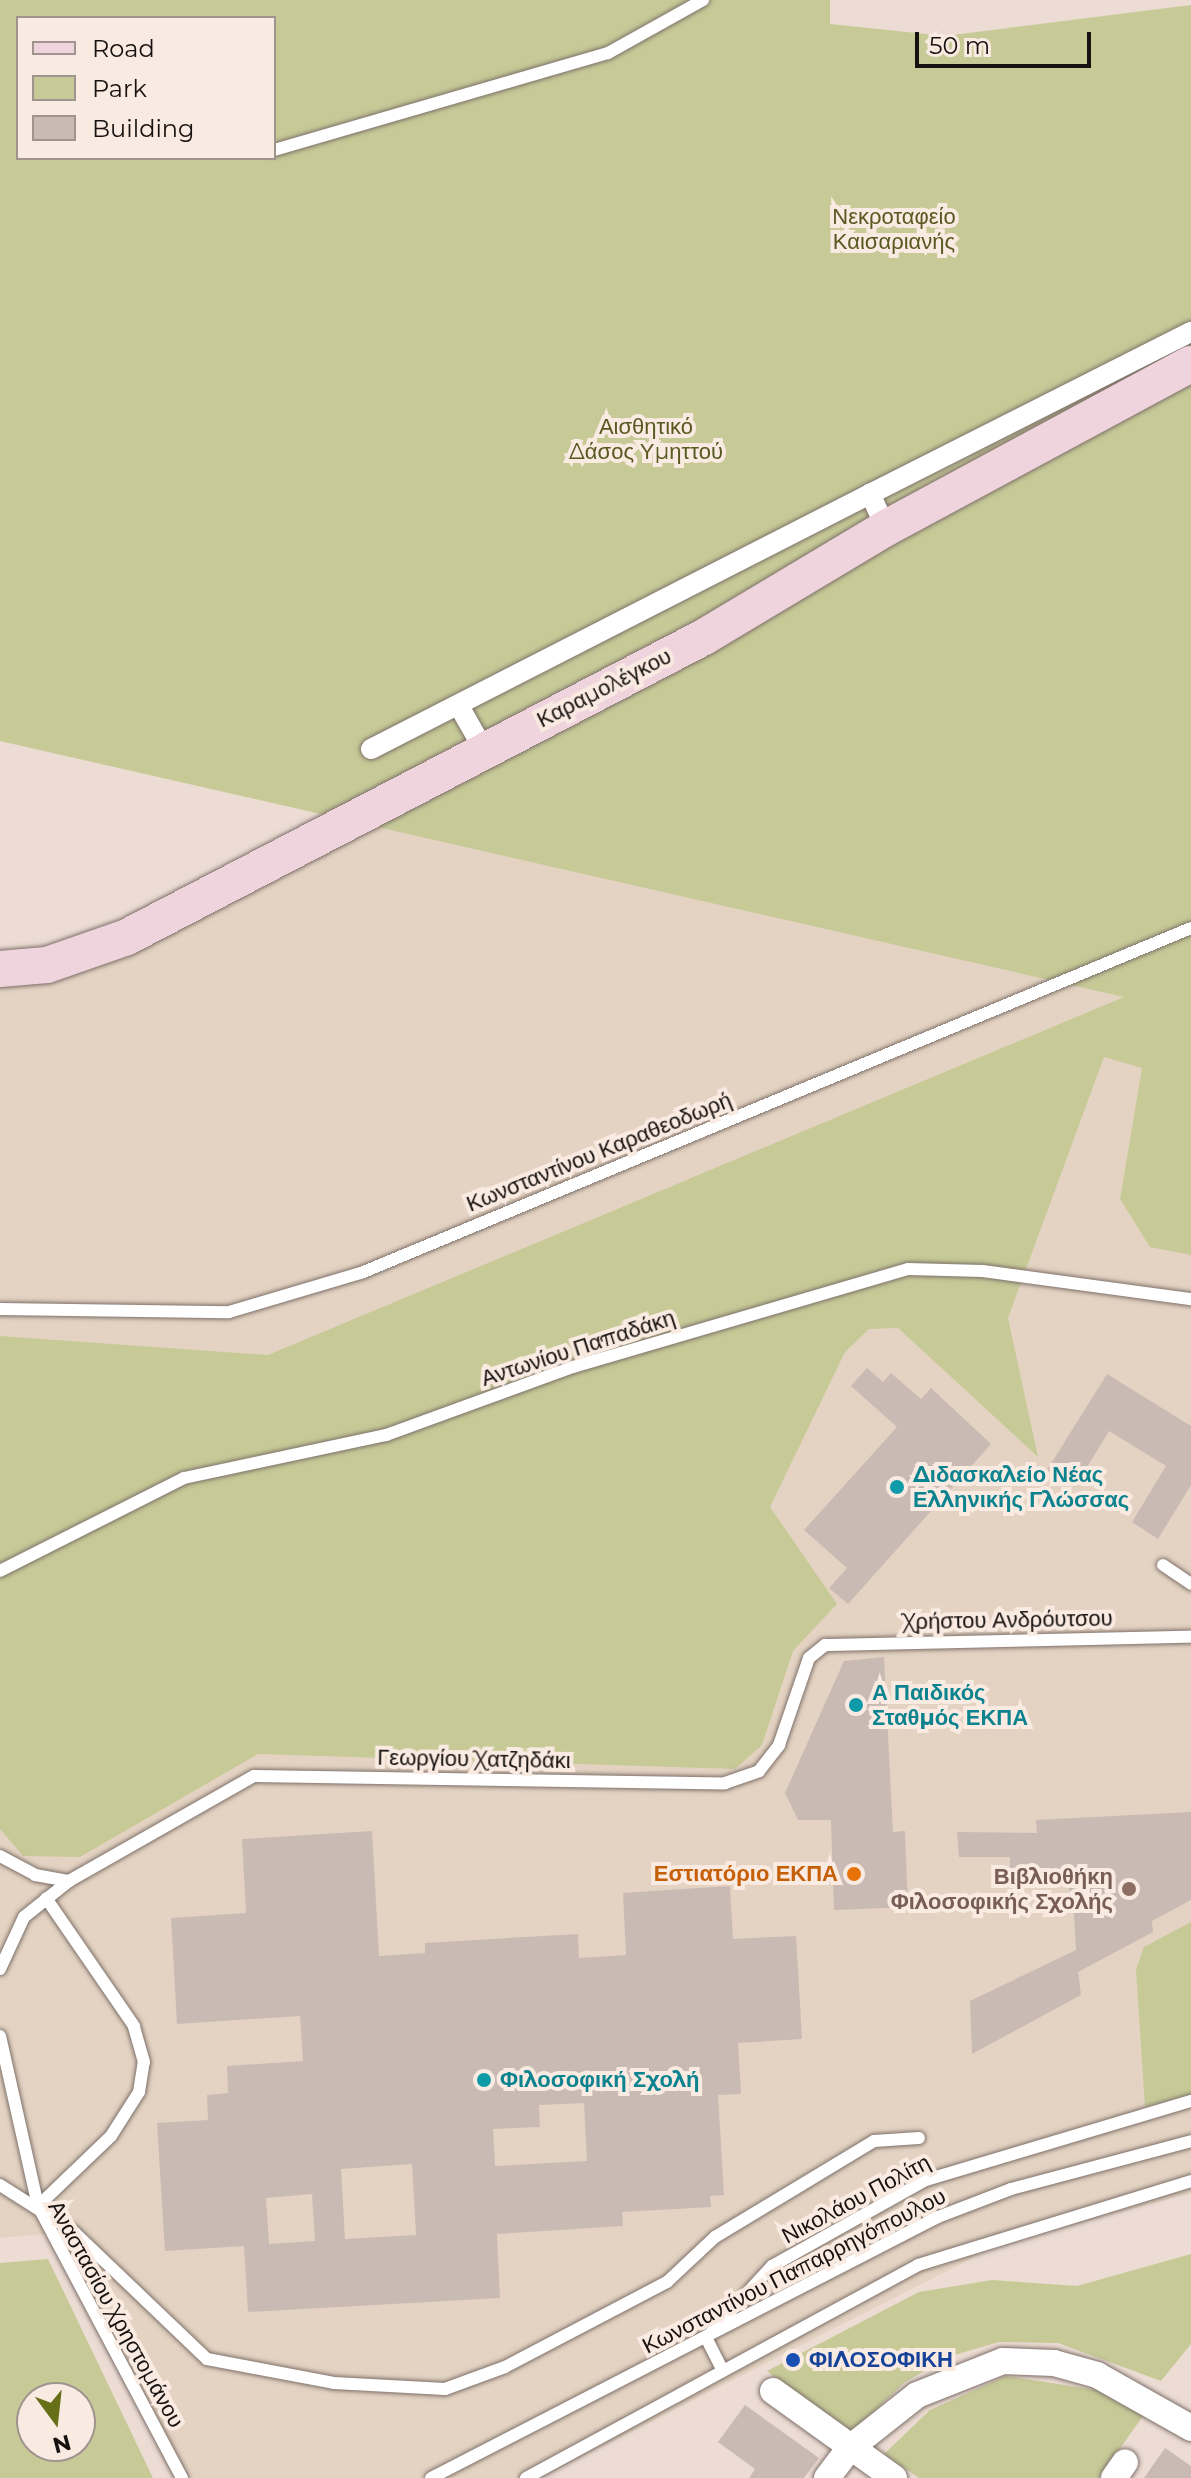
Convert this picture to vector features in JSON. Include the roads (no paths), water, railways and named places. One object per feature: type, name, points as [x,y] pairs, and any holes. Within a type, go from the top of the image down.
[{"type":"main road","name":"Καραμολέγκου","points":[[0,969],[47,965],[127,937],[704,637],[886,528],[1191,364]]},
{"type":"street","points":[[371,749],[1191,332]]},
{"type":"street","points":[[870,494],[886,528]]},
{"type":"street","points":[[459,706],[484,750]]},
{"type":"street","points":[[827,2478],[850,2448],[917,2395],[1003,2361],[1054,2363],[1097,2375],[1191,2428]]},
{"type":"street","points":[[773,2391],[894,2478]]},
{"type":"lane","points":[[276,149],[608,53],[703,0]]},
{"type":"lane","name":"Κωνσταντίνου Καραθεοδωρή","points":[[0,1309],[229,1312],[346,1277],[1191,928]]},
{"type":"lane","name":"Αντωνίου Παπαδάκη","points":[[0,1571],[184,1478],[386,1435],[573,1367],[908,1269],[983,1271],[1191,1299]]},
{"type":"lane","points":[[1163,1565],[1191,1584]]},
{"type":"lane","name":"Χρήστου Ανδρόυτσου","points":[[825,1645],[1191,1637]]},
{"type":"lane","name":"Γεωργίου Χατζηδάκι","points":[[0,1969],[24,1917],[46,1898],[69,1881],[254,1776],[725,1783],[759,1771],[779,1745],[809,1658],[825,1645]]},
{"type":"lane","points":[[0,1856],[35,1875],[69,1881]]},
{"type":"lane","points":[[38,2206],[111,2136],[139,2092],[144,2062],[134,2026],[46,1898]]},
{"type":"lane","points":[[0,2036],[38,2206],[207,2359],[334,2383],[445,2389],[505,2367],[667,2282],[715,2237],[874,2141],[919,2138]]},
{"type":"lane","points":[[0,2071],[3,2055]]},
{"type":"lane","name":"Νικολάου Πολίτη","points":[[706,2338],[772,2266],[926,2180],[1191,2101]]},
{"type":"lane","name":"Κωνσταντίνου Παπαρρηγόπουλου","points":[[431,2478],[938,2217],[1011,2189],[1191,2141]]},
{"type":"lane","points":[[526,2478],[722,2369],[944,2254],[1191,2181]]},
{"type":"lane","name":"Αναστασίου Χρηστομάνου","points":[[0,2185],[38,2206],[182,2478]]},
{"type":"lane","points":[[706,2338],[722,2369]]},
{"type":"place","name":"Διδασκαλείο Νέας Ελληνικής Γλώσσας","points":[[897,1487]]},
{"type":"place","name":"Α Παιδικός Σταθμός ΕΚΠΑ","points":[[856,1705]]},
{"type":"place","name":"Εστιατόριο ΕΚΠΑ","points":[[854,1874]]},
{"type":"place","name":"Βιβλιοθήκη Φιλοσοφικής Σχολής","points":[[1129,1889]]},
{"type":"place","name":"Φιλοσοφική Σχολή","points":[[484,2080]]},
{"type":"place","name":"ΦΙΛΟΣΟΦΙΚΗ","points":[[793,2360]]},
{"type":"park label","name":"Νεκροταφείο Καισαριανής","points":[[894,228]]},
{"type":"park label","name":"Αισθητικό Δάσος Υμηττού","points":[[646,438]]}]
